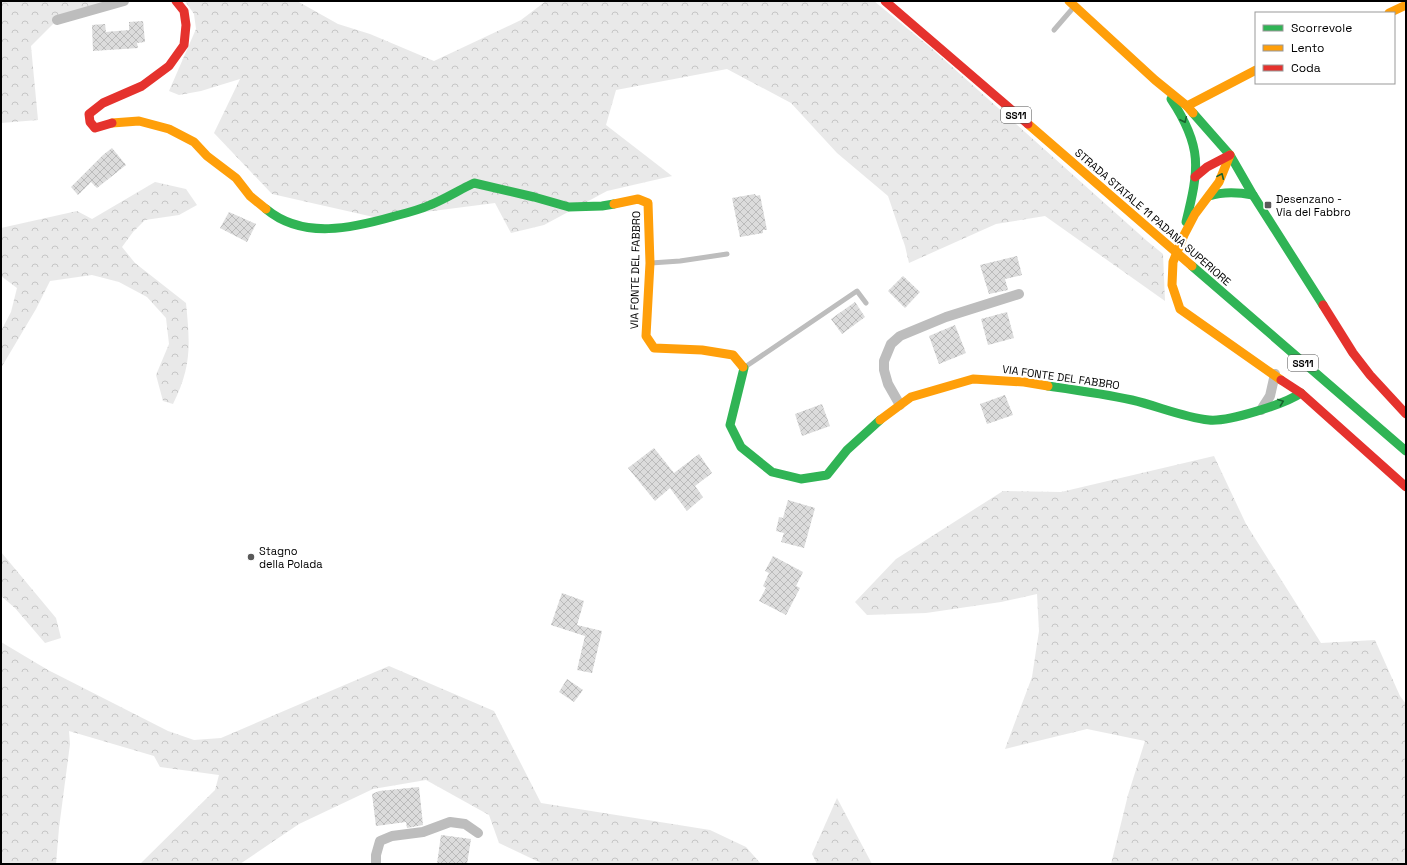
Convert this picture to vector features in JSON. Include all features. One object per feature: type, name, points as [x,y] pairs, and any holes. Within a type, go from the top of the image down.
[{"type":"main road","name":"VIA FONTE DEL FABBRO","points":[[176,1],[184,10],[186,25],[184,45],[169,66],[142,86],[103,103],[89,114],[90,122],[95,128],[115,122],[138,121],[169,129],[194,142],[207,156],[236,178],[250,196],[274,216],[298,226],[328,230],[368,224],[428,206],[474,182],[569,207],[602,206],[638,199],[648,203],[650,263],[646,336],[654,348],[702,350],[734,355],[744,368],[730,425],[741,448],[772,472],[801,478],[827,475],[847,450],[877,422],[911,397],[973,379],[1024,382],[1083,391],[1132,400],[1183,415],[1210,420],[1228,418],[1260,410],[1294,398],[1301,392]]},
{"type":"main road","name":"STRADA STATALE 11 PADANA SUPERIORE","points":[[884,1],[1406,451]]},
{"type":"main road","points":[[1072,4],[1163,87],[1187,106],[1230,155],[1253,195],[1353,353],[1370,375],[1406,414]]},
{"type":"main road","points":[[1391,12],[1406,5]]},
{"type":"main road","points":[[1187,106],[1255,71]]},
{"type":"main road","points":[[1163,87],[1181,113],[1192,137],[1196,162],[1195,177],[1184,235]]},
{"type":"main road","points":[[1195,177],[1202,169],[1230,155]]},
{"type":"main road","points":[[1230,155],[1219,182],[1195,214],[1184,235],[1173,262],[1172,285],[1180,309],[1207,329],[1301,392],[1406,487]]},
{"type":"main road","points":[[1209,196],[1221,192],[1253,195]]},
{"type":"street","points":[[58,20],[124,1]]},
{"type":"street","points":[[900,405],[888,384],[884,370],[884,361],[891,344],[900,336],[946,317],[1019,294]]},
{"type":"street","points":[[1260,410],[1270,396],[1275,374]]},
{"type":"street","points":[[376,864],[376,855],[380,841],[392,836],[424,832],[450,822],[466,824],[478,833]]},
{"type":"lane","points":[[1054,30],[1072,4]]},
{"type":"lane","points":[[650,263],[680,261],[727,254]]},
{"type":"lane","points":[[744,368],[857,291],[866,303]]},
{"type":"green space","points":[[1,1],[112,1],[60,17],[31,46],[38,120],[1,123]]},
{"type":"green space","points":[[185,1],[297,1],[338,24],[370,34],[434,61],[521,20],[546,1],[874,1],[931,48],[1163,254],[1165,301],[1045,216],[996,224],[909,263],[905,246],[888,196],[837,153],[791,103],[727,69],[616,90],[606,125],[672,176],[607,191],[544,225],[511,233],[495,203],[378,218],[272,194],[214,133],[240,79],[201,91],[179,95],[169,91],[196,29],[194,14]]},
{"type":"green space","points":[[155,182],[186,189],[197,205],[179,215],[145,220],[133,232],[122,247],[135,263],[186,303],[189,343],[187,366],[184,378],[173,404],[163,401],[156,375],[169,344],[166,318],[147,297],[119,282],[92,275],[50,281],[36,309],[1,368],[1,331],[11,312],[17,288],[1,276],[1,228],[77,211],[92,219]]},
{"type":"green space","points":[[1214,456],[1246,524],[1321,643],[1375,640],[1400,696],[1406,704],[1406,864],[1111,864],[1128,795],[1145,741],[1087,729],[1005,749],[1032,677],[1039,631],[1037,594],[1001,602],[926,613],[867,615],[855,602],[896,559],[1003,491],[1061,492]]},
{"type":"green space","points":[[1,552],[56,618],[61,638],[45,643],[15,608],[1,596]]},
{"type":"green space","points":[[1,642],[48,670],[168,731],[194,740],[221,738],[389,666],[494,711],[541,803],[710,830],[746,847],[761,864],[541,863],[499,843],[489,815],[426,780],[373,789],[299,824],[240,864],[140,864],[215,790],[219,775],[160,767],[154,756],[69,731],[70,744],[56,864],[1,864]]},
{"type":"green space","points":[[837,798],[872,864],[817,864],[812,854]]},
{"type":"building","points":[[143,21],[145,42],[137,43],[138,48],[93,51],[92,25],[105,24],[106,32],[129,30],[129,22]]},
{"type":"building","points":[[112,148],[126,165],[97,188],[91,182],[78,195],[71,187]]},
{"type":"building","points":[[755,194],[756,196],[760,195],[767,230],[763,230],[763,233],[740,237],[732,198]]},
{"type":"building","points":[[229,212],[256,224],[247,242],[220,228]]},
{"type":"building","points":[[1017,256],[1022,275],[1005,279],[1008,290],[989,294],[980,265]]},
{"type":"building","points":[[903,276],[920,292],[905,308],[888,291]]},
{"type":"building","points":[[855,302],[865,317],[842,334],[831,319]]},
{"type":"building","points":[[1007,312],[1014,338],[988,345],[981,319]]},
{"type":"building","points":[[955,325],[966,353],[939,364],[929,336]]},
{"type":"building","points":[[1005,395],[1013,415],[987,424],[980,404]]},
{"type":"building","points":[[822,404],[830,426],[802,436],[795,414]]},
{"type":"building","points":[[654,448],[674,473],[699,454],[712,473],[695,486],[703,497],[687,511],[670,488],[655,501],[628,468]]},
{"type":"building","points":[[788,500],[815,508],[804,548],[781,542],[784,533],[776,531],[779,517],[783,518]]},
{"type":"building","points":[[773,556],[803,572],[796,586],[800,588],[786,615],[759,601],[766,588],[763,586],[769,573],[765,571]]},
{"type":"building","points":[[562,593],[584,601],[577,625],[602,631],[592,673],[577,670],[585,636],[551,625]]},
{"type":"building","points":[[567,679],[583,690],[574,702],[559,692]]},
{"type":"building","points":[[419,787],[423,825],[407,828],[406,822],[376,826],[372,794],[379,791]]},
{"type":"building","points":[[441,835],[471,839],[467,864],[437,864]]},
{"type":"traffic: fast","points":[[1171,99],[1189,131],[1195,159],[1194,187],[1186,222]]},
{"type":"traffic: fast","points":[[1193,113],[1230,155],[1253,195],[1323,305]]},
{"type":"traffic: fast","points":[[266,209],[280,219],[296,225],[329,229],[362,224],[408,213],[441,200],[474,183],[569,207],[614,204]]},
{"type":"traffic: fast","points":[[1209,196],[1231,192],[1253,195]]},
{"type":"traffic: fast","points":[[1192,266],[1406,451]]},
{"type":"traffic: fast","points":[[743,367],[730,425],[741,447],[772,472],[801,479],[827,475],[847,450],[880,420]]},
{"type":"traffic: fast","points":[[1048,386],[1142,402],[1199,419],[1209,420],[1229,418],[1270,407],[1301,393]]},
{"type":"traffic: slow","points":[[1069,1],[1193,113]]},
{"type":"traffic: slow","points":[[1391,12],[1406,5]]},
{"type":"traffic: slow","points":[[1187,106],[1255,71]]},
{"type":"traffic: slow","points":[[112,123],[139,121],[169,129],[194,142],[207,156],[236,178],[250,196],[266,209]]},
{"type":"traffic: slow","points":[[1028,124],[1192,266]]},
{"type":"traffic: slow","points":[[1230,155],[1219,182],[1195,214],[1184,235],[1173,262],[1172,285],[1180,309],[1281,380]]},
{"type":"traffic: slow","points":[[614,204],[638,199],[648,203],[650,263],[646,336],[654,348],[702,350],[733,355],[743,367]]},
{"type":"traffic: slow","points":[[880,420],[911,397],[973,379],[1024,382],[1048,386]]},
{"type":"traffic: jam","points":[[112,123],[95,128],[90,122],[89,114],[103,103],[142,86],[169,66],[184,45],[186,25],[184,11],[176,1]]},
{"type":"traffic: jam","points":[[885,1],[1028,124]]},
{"type":"traffic: jam","points":[[1195,177],[1207,167],[1230,155]]},
{"type":"traffic: jam","points":[[1323,305],[1353,353],[1370,375],[1406,414]]},
{"type":"traffic: jam","points":[[1281,380],[1301,393],[1406,487]]},
{"type":"place","name":"Desenzano - Via del Fabbro","points":[[1268,205]]},
{"type":"place","name":"Stagno della Polada","points":[[251,557]]}]
